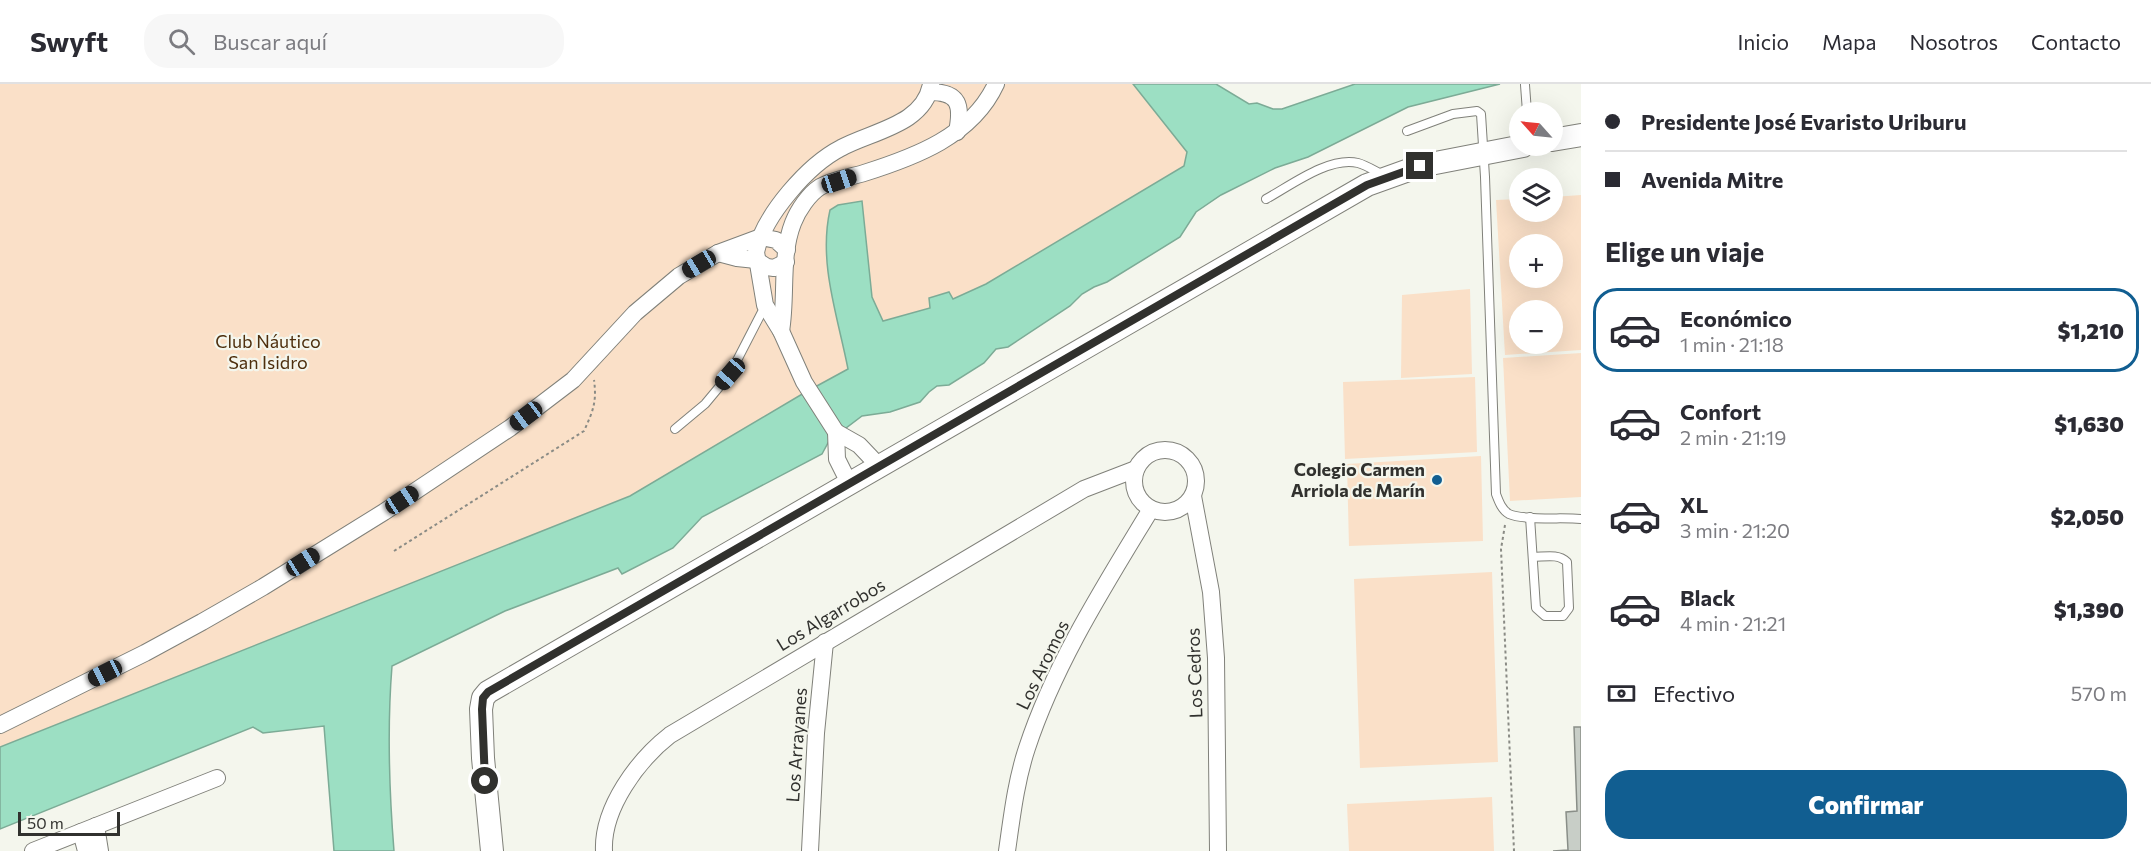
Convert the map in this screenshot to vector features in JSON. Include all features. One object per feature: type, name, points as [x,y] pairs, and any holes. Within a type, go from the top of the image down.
[{"type":"street","points":[[781,331],[787,256],[793,223],[798,212],[821,187],[908,157],[935,146],[957,132],[991,95],[996,84]]},
{"type":"street","points":[[879,466],[858,445],[834,429],[804,382],[781,331],[765,305],[756,252],[770,220],[795,186],[819,163],[841,148],[901,122],[918,110],[931,88],[944,92],[958,103],[961,114],[957,132]]},
{"type":"street","points":[[1563,138],[1581,135]]},
{"type":"street","points":[[492,851],[483,758],[483,698],[488,692],[1367,185],[1420,166],[1509,148]]},
{"type":"street","points":[[0,725],[145,653],[273,580],[384,512],[510,428],[573,380],[635,313],[679,276],[718,253],[761,237],[776,240],[787,256]]},
{"type":"street","points":[[718,253],[756,260],[774,268],[787,256]]},
{"type":"street","points":[[834,429],[837,459],[849,483]]},
{"type":"street","name":"Los Cedros","points":[[1136,469],[1149,453],[1169,449],[1187,458],[1197,476],[1193,496],[1211,592],[1216,658],[1218,851]]},
{"type":"street","points":[[1136,469],[1134,488],[1138,496],[1151,509],[1160,512],[1179,509],[1193,496]]},
{"type":"street","name":"Los Algarrobos","points":[[604,851],[611,814],[637,766],[653,748],[685,725],[1084,489],[1136,469]]},
{"type":"street","name":"Los Aromos","points":[[1007,851],[1018,779],[1042,709],[1101,593],[1151,509]]},
{"type":"street","name":"Los Arrayanes","points":[[810,851],[816,733],[825,642]]},
{"type":"street","points":[[33,851],[216,778]]},
{"type":"street","points":[[86,851],[88,829]]},
{"type":"street","points":[[88,829],[100,851]]},
{"type":"lane","points":[[1525,85],[1526,102]]},
{"type":"lane","points":[[1407,131],[1453,114],[1477,111],[1481,114],[1496,494],[1499,503],[1510,514],[1581,519]]},
{"type":"lane","points":[[1266,199],[1316,171],[1340,161],[1359,163],[1387,177]]},
{"type":"lane","points":[[675,429],[705,404],[730,374],[765,305]]},
{"type":"lane","points":[[1530,517],[1536,608],[1545,616],[1563,616],[1569,608],[1567,562],[1556,556],[1533,557]]},
{"type":"path","points":[[394,551],[584,431],[594,409],[596,395],[589,363]]},
{"type":"path","points":[[1510,514],[1502,536],[1501,549],[1514,851]]},
{"type":"green space","name":"Club Náutico San Isidro","points":[[0,84],[1133,84],[1187,152],[1184,166],[986,284],[952,299],[949,292],[929,298],[931,308],[882,321],[872,297],[862,201],[842,336],[848,369],[630,496],[0,747]]},
{"type":"green space","points":[[1581,195],[1581,350],[1563,351],[1563,300],[1509,300],[1509,354],[1520,354],[1505,355],[1496,200],[1509,199],[1509,222],[1563,222],[1563,196]]},
{"type":"green space","points":[[1470,289],[1472,374],[1401,378],[1402,295]]},
{"type":"green space","points":[[1581,353],[1581,497],[1510,501],[1503,358]]},
{"type":"green space","points":[[1475,377],[1477,452],[1345,459],[1343,382]]},
{"type":"green space","points":[[1481,456],[1483,541],[1349,546],[1347,464]]},
{"type":"green space","points":[[1492,572],[1498,762],[1360,768],[1354,579]]},
{"type":"green space","points":[[1492,797],[1494,851],[1349,851],[1347,804]]},
{"type":"shaded area","points":[[1133,84],[1216,84],[1249,104],[1257,103],[1273,109],[1282,109],[1355,84],[1500,84],[1408,107],[1308,157],[1275,168],[1221,195],[1196,212],[1180,237],[1107,282],[1082,294],[1070,306],[1008,347],[996,349],[984,363],[949,385],[937,386],[920,402],[890,412],[862,416],[829,441],[822,454],[702,517],[673,548],[622,574],[618,568],[505,611],[392,666],[389,758],[394,851],[334,851],[324,726],[263,733],[253,727],[0,829],[0,747],[630,496],[848,369],[831,290],[826,250],[830,210],[838,205],[862,201],[872,297],[883,321],[930,308],[929,298],[949,292],[953,299],[986,284],[1184,166],[1187,152]]},
{"type":"building","points":[[1574,727],[1581,727],[1581,851],[1553,851],[1568,850],[1566,812],[1577,811]]},
{"type":"place","name":"Colegio Carmen Arriola de Marín","points":[[1437,480]]},
{"type":"route","points":[[485,781],[482,709],[483,698],[488,692],[1367,185],[1420,166]]}]
